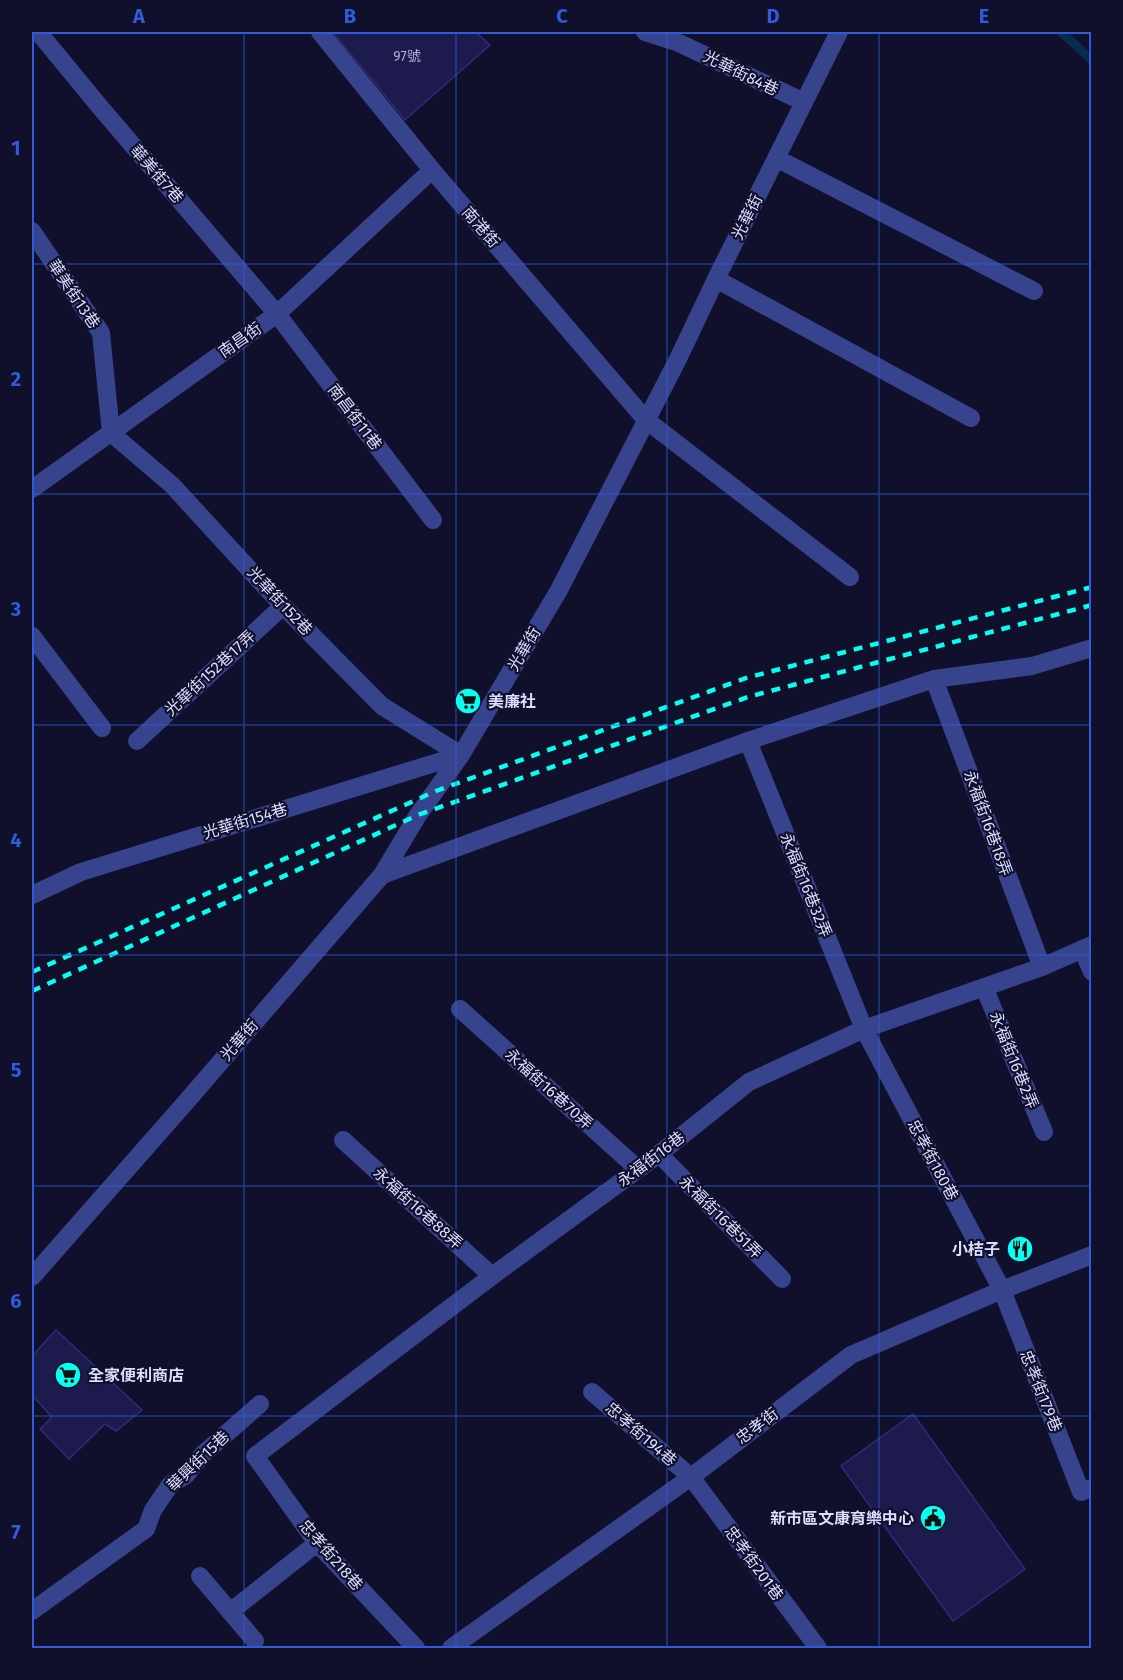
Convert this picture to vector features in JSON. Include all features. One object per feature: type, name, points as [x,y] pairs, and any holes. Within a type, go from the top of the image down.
[{"type":"street","name":"南港街","points":[[320,32],[432,171],[646,420],[850,577]]},
{"type":"street","name":"光華街84巷","points":[[645,32],[679,43],[804,102]]},
{"type":"street","name":"光華街","points":[[32,1277],[382,875],[418,815],[461,755],[559,590],[678,359],[839,32]]},
{"type":"street","name":"華美街7巷","points":[[37,36],[276,314]]},
{"type":"street","points":[[776,158],[1034,291]]},
{"type":"street","name":"南昌街","points":[[32,487],[276,314],[432,171]]},
{"type":"street","name":"華美街13巷","points":[[32,231],[101,333],[111,433]]},
{"type":"street","points":[[716,279],[971,418]]},
{"type":"street","name":"南昌街11巷","points":[[276,314],[433,520]]},
{"type":"street","name":"光華街152巷","points":[[111,433],[172,485],[283,606],[382,706],[461,755]]},
{"type":"street","name":"光華街152巷17弄","points":[[137,741],[283,606]]},
{"type":"street","points":[[32,636],[102,728]]},
{"type":"street","points":[[382,875],[748,741],[934,678],[1032,666],[1092,648]]},
{"type":"street","name":"永福街16巷18弄","points":[[934,678],[1042,967]]},
{"type":"street","name":"永福街16巷32弄","points":[[748,741],[864,1029]]},
{"type":"street","name":"光華街154巷","points":[[32,895],[81,872],[461,755]]},
{"type":"street","points":[[1087,947],[1092,972]]},
{"type":"street","name":"永福街16巷","points":[[255,1456],[492,1276],[659,1154],[749,1082],[864,1029],[1042,967],[1087,947]]},
{"type":"street","name":"永福街16巷2弄","points":[[984,987],[1044,1132]]},
{"type":"street","name":"永福街16巷70弄","points":[[460,1009],[638,1169]]},
{"type":"street","name":"忠孝街180巷","points":[[864,1029],[1002,1290]]},
{"type":"street","name":"永福街16巷88弄","points":[[343,1140],[492,1276]]},
{"type":"street","name":"永福街16巷51弄","points":[[659,1154],[782,1279]]},
{"type":"street","name":"忠孝街","points":[[451,1648],[690,1477],[851,1355],[1002,1290],[1092,1256]]},
{"type":"street","name":"忠孝街179巷","points":[[1002,1290],[1086,1490]]},
{"type":"street","name":"忠孝街194巷","points":[[592,1392],[690,1477]]},
{"type":"street","name":"華興街15巷","points":[[32,1611],[146,1529],[153,1510],[170,1485],[186,1475],[202,1455],[260,1404]]},
{"type":"street","name":"忠孝街218巷","points":[[255,1456],[317,1543],[416,1648]]},
{"type":"street","name":"忠孝街201巷","points":[[690,1477],[818,1648]]},
{"type":"street","points":[[230,1612],[317,1543]]},
{"type":"street","points":[[200,1576],[255,1641]]},
{"type":"building","points":[[333,32],[476,32],[490,45],[405,120]]},
{"type":"building","name":"全家便利商店","points":[[56,1330],[142,1410],[116,1431],[105,1424],[69,1459],[40,1429],[52,1417],[32,1395],[32,1356]]},
{"type":"building","name":"新市區文康育樂中心","points":[[913,1414],[1025,1569],[953,1621],[841,1466]]},
{"type":"waterway","points":[[1061,32],[1092,60]]},
{"type":"railway","points":[[32,972],[436,791],[746,678],[1092,587]]},
{"type":"railway","points":[[32,991],[418,815],[748,697],[1092,605]]},
{"type":"place","name":"美廉社","points":[[468,701]]},
{"type":"place","name":"小桔子","points":[[1020,1249]]},
{"type":"place","name":"全家便利商店","points":[[68,1375]]},
{"type":"place","name":"新市區文康育樂中心","points":[[933,1518]]}]
